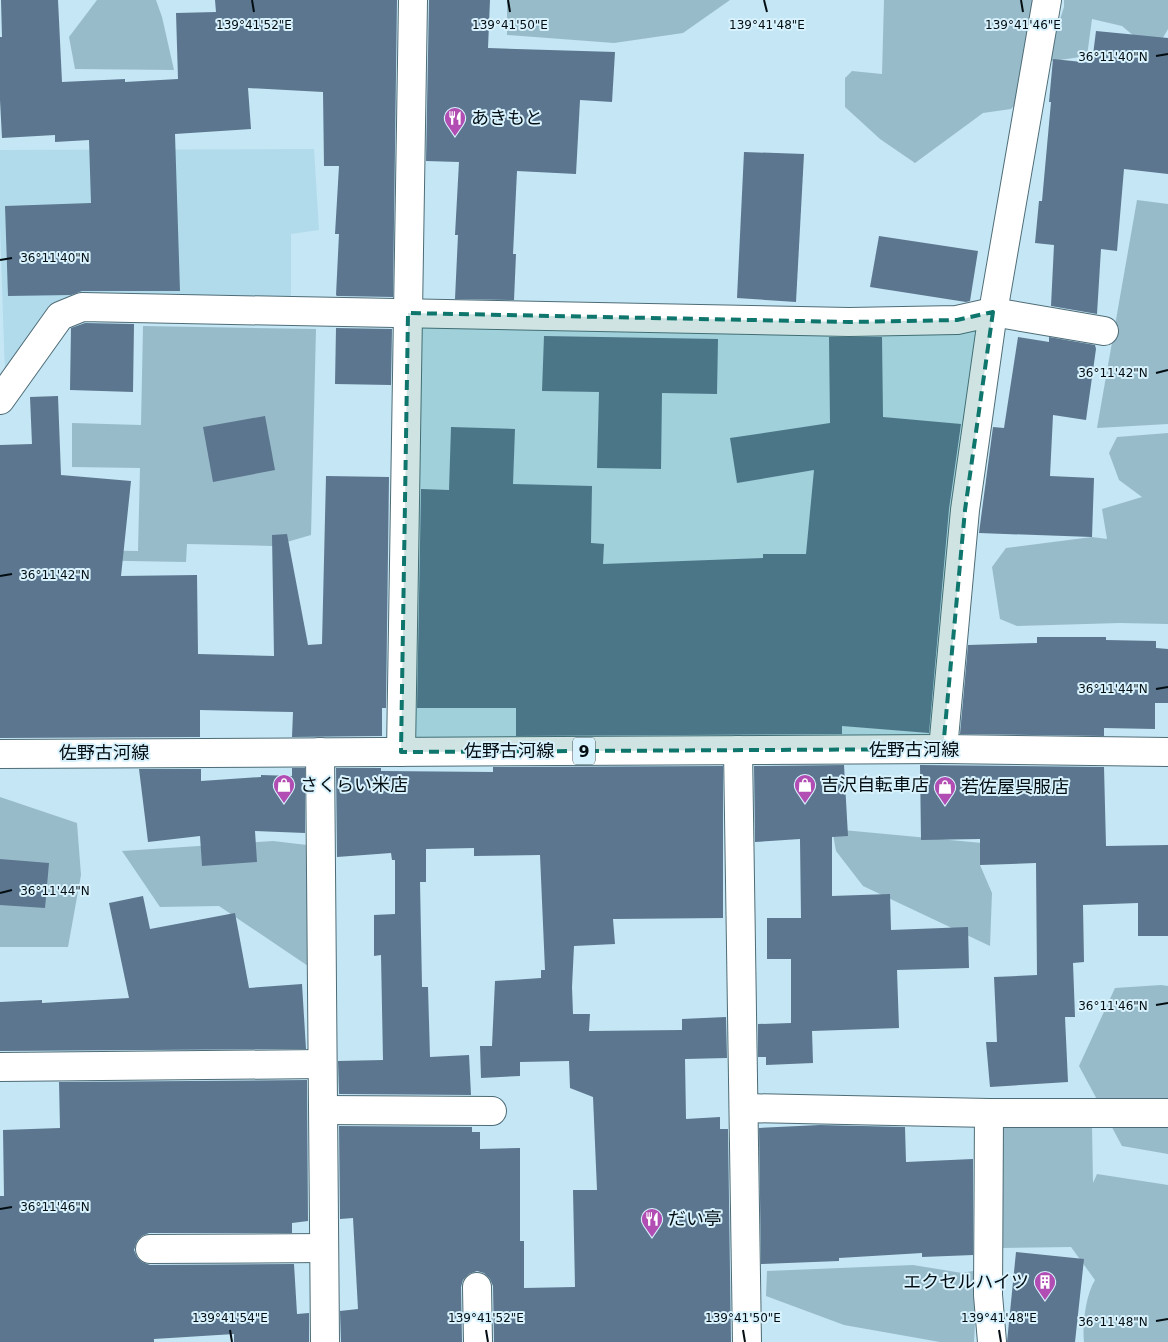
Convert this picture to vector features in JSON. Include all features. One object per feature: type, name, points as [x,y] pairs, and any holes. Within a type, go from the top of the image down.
[{"type":"street","points":[[401,752],[413,0]]},
{"type":"street","points":[[944,749],[965,510],[993,312],[1047,0]]},
{"type":"street","points":[[0,400],[60,316],[82,307],[849,322],[957,320],[993,312],[1104,332]]},
{"type":"street","name":"佐野古河線","points":[[0,754],[944,749],[1168,752]]},
{"type":"street","points":[[738,750],[746,1342]]},
{"type":"street","points":[[320,752],[325,1342]]},
{"type":"street","points":[[0,1067],[322,1064]]},
{"type":"street","points":[[744,1108],[1168,1113]]},
{"type":"street","points":[[324,1110],[492,1111]]},
{"type":"street","points":[[989,1112],[988,1295],[992,1342]]},
{"type":"street","points":[[150,1248],[324,1248]]},
{"type":"street","points":[[477,1286],[478,1342]]},
{"type":"highlighted area","points":[[993,312],[965,510],[943,749],[401,752],[408,313],[849,322],[957,320]]},
{"type":"shaded area","points":[[97,0],[156,0],[162,17],[174,70],[75,69],[69,37]]},
{"type":"shaded area","points":[[507,0],[730,0],[683,33],[614,43],[507,35]]},
{"type":"shaded area","points":[[884,0],[1034,0],[1032,87],[1011,109],[983,113],[915,163],[880,139],[845,107],[845,78],[852,71],[882,74]]},
{"type":"shaded area","points":[[1064,0],[1168,0],[1168,29],[1154,53],[1122,26],[1092,19],[1087,56],[1046,62],[1064,7]]},
{"type":"shaded area","points":[[314,149],[319,230],[291,234],[291,300],[67,301],[5,374],[0,226],[0,150]]},
{"type":"shaded area","points":[[1137,200],[1168,204],[1168,424],[1097,428]]},
{"type":"shaded area","points":[[143,326],[316,329],[311,535],[273,546],[187,544],[186,562],[74,560],[74,550],[138,551],[140,468],[72,467],[72,423],[141,425]]},
{"type":"shaded area","points":[[1168,433],[1168,624],[1120,623],[1017,626],[1000,619],[992,567],[1006,548],[1092,537],[1107,539],[1102,509],[1142,497],[1119,480],[1109,453],[1117,437]]},
{"type":"shaded area","points":[[0,797],[77,823],[81,875],[68,947],[0,947]]},
{"type":"shaded area","points":[[832,829],[982,843],[980,865],[992,893],[990,946],[863,886],[836,851]]},
{"type":"shaded area","points":[[273,841],[307,845],[311,968],[219,906],[160,907],[122,851]]},
{"type":"shaded area","points":[[1168,986],[1168,1154],[1122,1146],[1079,1066],[1115,988]]},
{"type":"shaded area","points":[[1092,1126],[1093,1183],[1097,1174],[1168,1185],[1168,1342],[1084,1342],[1085,1310],[1089,1293],[1095,1280],[1071,1247],[1002,1248],[1000,1128]]},
{"type":"shaded area","points":[[913,1265],[962,1273],[978,1270],[974,1342],[940,1342],[844,1325],[766,1296],[767,1271]]},
{"type":"building","points":[[1,0],[58,0],[62,82],[125,79],[125,82],[178,79],[176,13],[216,12],[215,0],[397,0],[393,297],[336,295],[339,234],[335,234],[339,166],[324,166],[323,92],[248,88],[251,129],[175,134],[180,291],[82,291],[71,295],[8,296],[5,206],[91,203],[89,140],[55,142],[55,135],[2,138],[0,100]]},
{"type":"building","points":[[429,0],[490,0],[488,48],[615,52],[612,102],[580,100],[576,174],[517,171],[513,254],[516,254],[514,300],[455,299],[458,235],[455,235],[459,162],[426,161]]},
{"type":"building","points":[[1096,31],[1168,38],[1168,174],[1124,169],[1117,251],[1101,249],[1097,314],[1051,306],[1054,245],[1035,243],[1039,201],[1042,201],[1053,59],[1092,63]]},
{"type":"building","points":[[744,152],[804,154],[796,302],[737,298]]},
{"type":"building","points":[[879,236],[978,251],[970,301],[966,302],[870,287]]},
{"type":"building","points":[[85,323],[134,324],[133,392],[70,390],[71,328]]},
{"type":"building","points":[[336,328],[392,329],[391,385],[335,384]]},
{"type":"building","points":[[544,336],[718,339],[717,394],[662,393],[661,469],[597,468],[599,392],[542,391]]},
{"type":"building","points":[[829,337],[882,337],[883,417],[961,424],[949,509],[929,733],[842,726],[842,734],[516,736],[516,708],[417,708],[421,489],[449,490],[451,427],[515,429],[513,484],[592,486],[591,543],[604,544],[603,564],[763,558],[763,554],[806,554],[814,470],[737,483],[730,438],[830,423]]},
{"type":"building","points":[[1018,337],[1049,342],[1049,337],[1095,345],[1086,420],[1053,415],[1050,476],[1094,478],[1092,537],[979,533],[993,427],[1004,428]]},
{"type":"building","points":[[58,396],[61,475],[131,481],[121,576],[197,575],[198,654],[274,656],[272,535],[287,534],[308,645],[322,644],[326,476],[389,477],[386,708],[382,708],[382,736],[292,737],[293,712],[200,710],[200,737],[0,738],[0,445],[32,444],[30,397]]},
{"type":"building","points":[[265,416],[275,470],[213,482],[203,427]]},
{"type":"building","points":[[1037,637],[1106,637],[1106,640],[1156,641],[1156,648],[1168,649],[1168,703],[1155,703],[1155,729],[1104,728],[1104,736],[960,734],[968,645],[1037,643]]},
{"type":"building","points":[[844,765],[848,836],[832,837],[832,896],[890,894],[891,930],[968,927],[969,968],[897,970],[899,1028],[812,1031],[813,1063],[766,1065],[766,1057],[758,1057],[758,1024],[791,1023],[791,959],[767,959],[767,918],[801,918],[800,839],[755,842],[754,766]]},
{"type":"building","points":[[920,765],[1104,767],[1106,846],[1168,845],[1168,936],[1138,936],[1138,903],[1083,905],[1084,962],[1073,963],[1075,1017],[1065,1017],[1068,1082],[990,1087],[986,1042],[997,1042],[994,977],[1037,975],[1036,863],[980,865],[980,839],[921,840]]},
{"type":"building","points":[[723,766],[723,918],[613,919],[615,944],[574,946],[572,987],[573,1014],[590,1014],[589,1031],[682,1030],[682,1019],[726,1017],[727,1058],[685,1059],[686,1119],[720,1117],[720,1129],[728,1129],[731,1342],[494,1342],[493,1286],[490,1279],[484,1273],[477,1271],[469,1274],[463,1280],[461,1287],[462,1342],[341,1342],[340,1311],[358,1309],[353,1218],[340,1219],[339,1126],[472,1127],[472,1132],[480,1132],[480,1149],[520,1148],[520,1241],[524,1241],[524,1288],[575,1287],[573,1190],[597,1190],[593,1097],[570,1088],[569,1061],[520,1062],[520,1076],[481,1078],[480,1046],[492,1046],[495,981],[541,978],[541,970],[545,970],[540,855],[474,856],[474,848],[426,849],[426,882],[420,882],[422,987],[428,987],[430,1057],[469,1055],[471,1095],[339,1094],[338,1061],[383,1060],[381,955],[374,956],[374,915],[395,914],[395,860],[392,860],[391,853],[337,857],[336,768],[381,768],[381,771],[493,772],[493,767]]},
{"type":"building","points":[[292,768],[305,768],[305,833],[255,831],[257,862],[202,866],[200,836],[148,842],[139,769],[201,769],[201,781],[261,777],[261,775],[292,776]]},
{"type":"building","points":[[0,859],[49,863],[45,908],[0,905]]},
{"type":"building","points":[[143,896],[150,929],[235,913],[249,988],[302,984],[306,1049],[0,1051],[0,1002],[42,1000],[42,1003],[129,998],[109,903]]},
{"type":"building","points":[[307,1080],[308,1221],[292,1223],[292,1233],[149,1233],[137,1241],[134,1250],[142,1262],[150,1265],[294,1264],[297,1314],[309,1313],[309,1342],[234,1342],[234,1334],[154,1339],[154,1342],[0,1342],[0,1196],[4,1196],[3,1130],[60,1128],[59,1082]]},
{"type":"building","points":[[820,1125],[905,1127],[906,1162],[973,1159],[973,1255],[922,1257],[922,1253],[839,1258],[839,1261],[761,1264],[759,1128]]},
{"type":"building","name":"エクセルハイツ","points":[[1016,1252],[1084,1259],[1075,1342],[1007,1342]]},
{"type":"place","name":"あきもと","points":[[455,137]]},
{"type":"place","name":"さくらい米店","points":[[284,804]]},
{"type":"place","name":"吉沢自転車店","points":[[805,804]]},
{"type":"place","name":"若佐屋呉服店","points":[[945,806]]},
{"type":"place","name":"だい亭","points":[[652,1238]]},
{"type":"place","name":"エクセルハイツ","points":[[1045,1301]]}]
